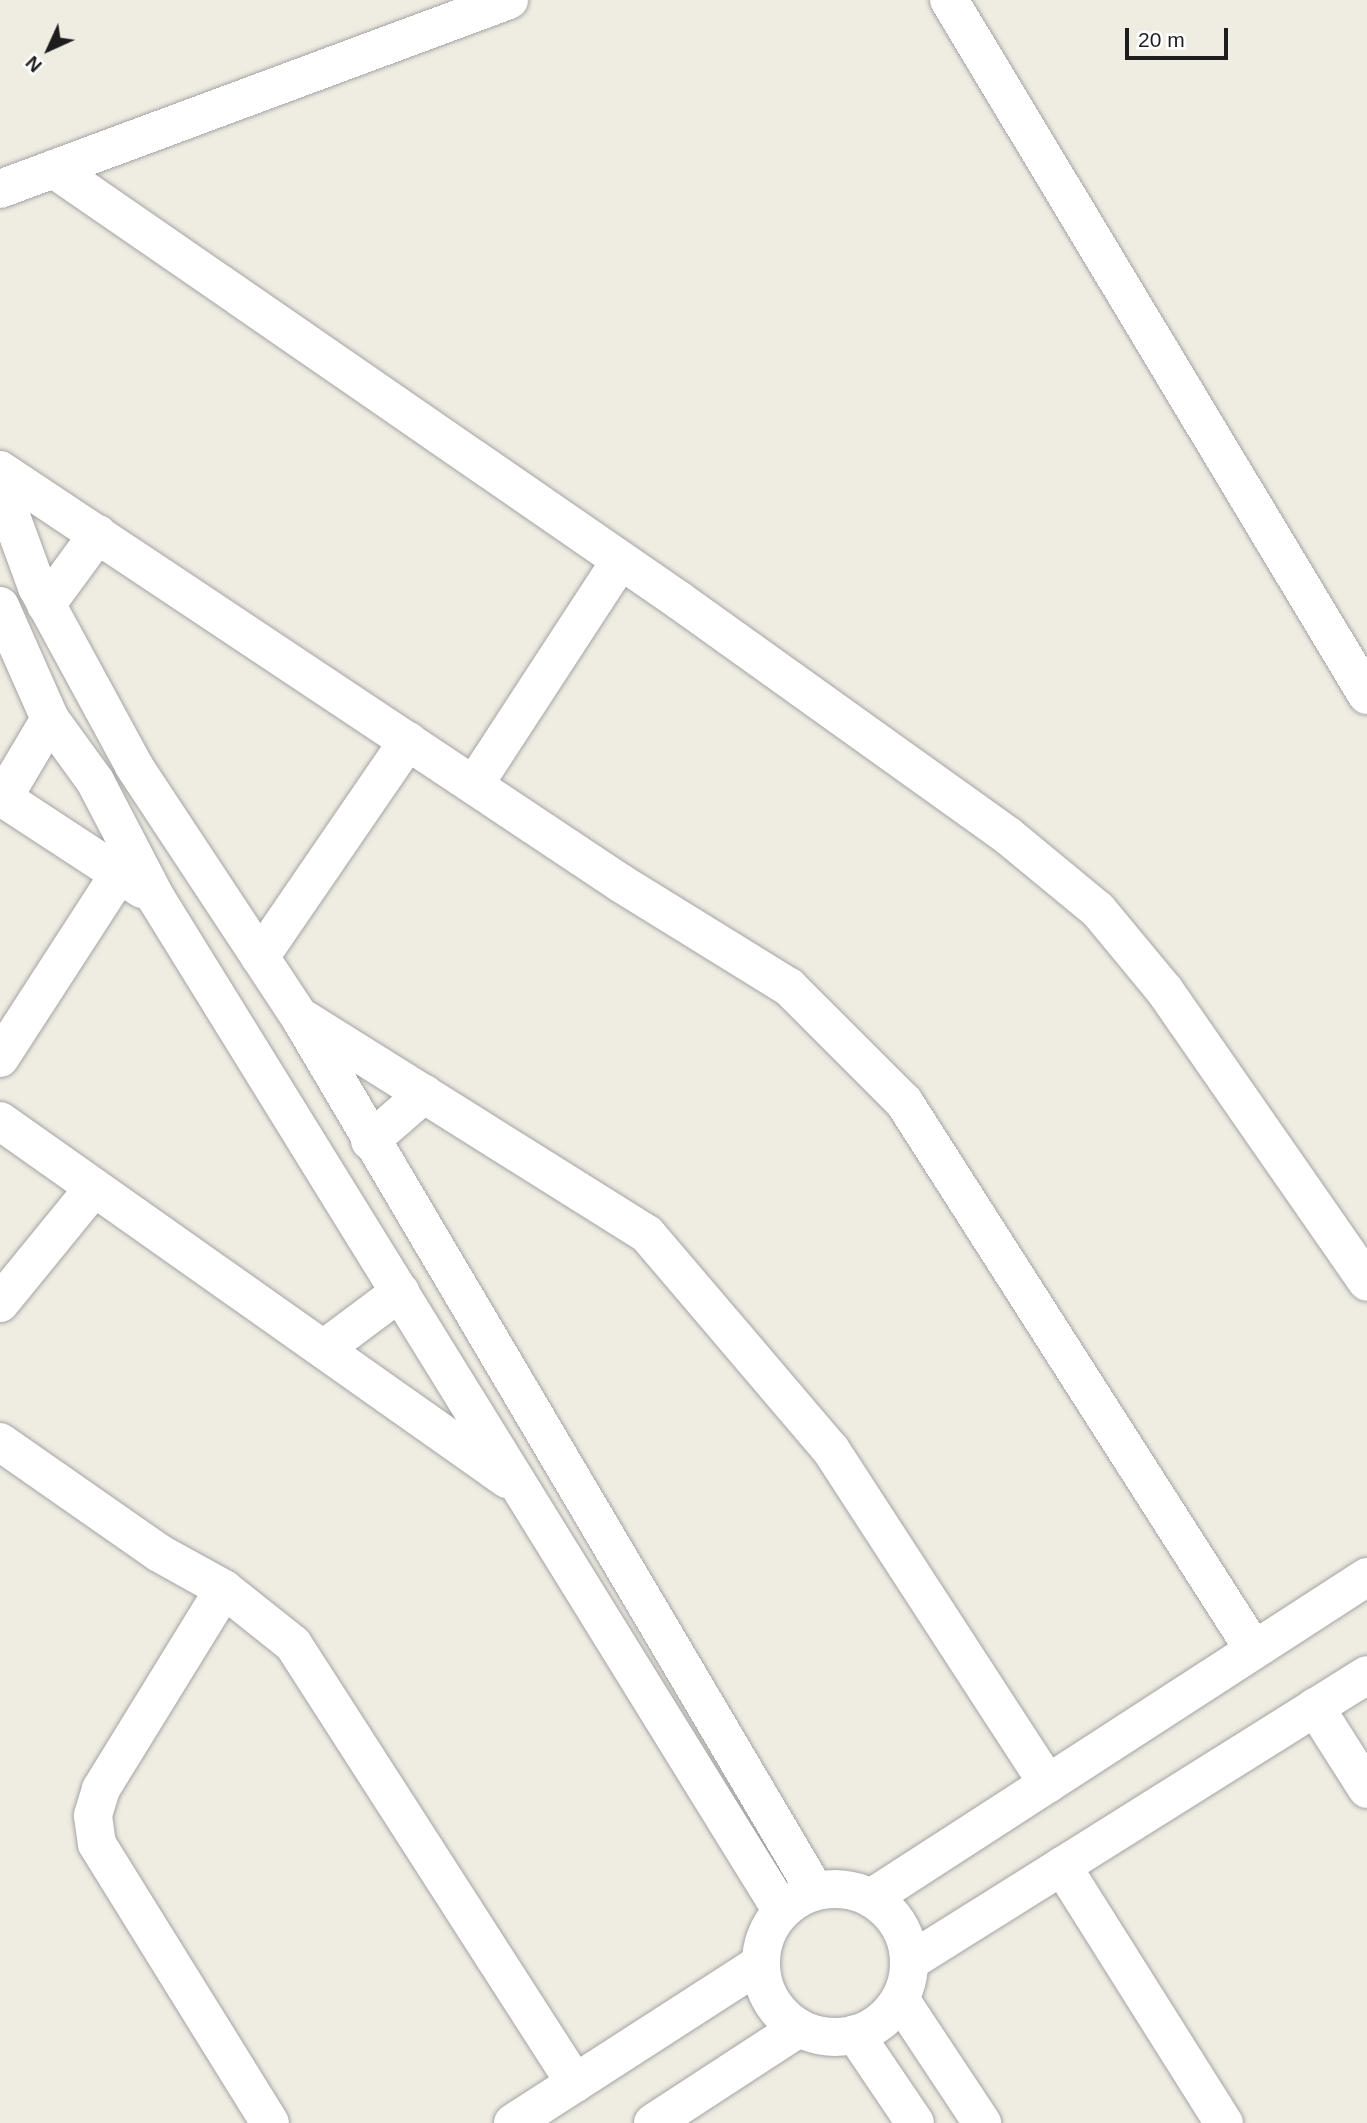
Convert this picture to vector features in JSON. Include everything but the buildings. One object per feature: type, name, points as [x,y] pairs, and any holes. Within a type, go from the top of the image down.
[{"type":"street","points":[[0,189],[509,0]]},
{"type":"street","points":[[949,0],[1367,695]]},
{"type":"street","points":[[54,169],[620,561],[1007,835],[1098,910],[1173,1002],[1367,1282]]},
{"type":"street","points":[[0,470],[474,785],[789,987],[904,1102],[1254,1650]]},
{"type":"street","points":[[0,486],[46,605],[134,766],[299,1016],[370,1141],[815,1891]]},
{"type":"street","points":[[46,605],[98,534]]},
{"type":"street","points":[[474,785],[620,561]]},
{"type":"street","points":[[0,606],[50,719],[95,781],[156,898],[782,1910]]},
{"type":"street","points":[[50,719],[2,797],[156,898]]},
{"type":"street","points":[[260,957],[408,741]]},
{"type":"street","points":[[0,1058],[119,874]]},
{"type":"street","points":[[299,1016],[647,1234],[831,1450],[1048,1784]]},
{"type":"street","points":[[370,1141],[424,1094]]},
{"type":"street","points":[[0,1121],[93,1189],[325,1348],[522,1490]]},
{"type":"street","points":[[0,1303],[93,1189]]},
{"type":"street","points":[[325,1348],[400,1292]]},
{"type":"street","points":[[0,1442],[159,1553],[224,1589],[293,1644],[575,2083]]},
{"type":"street","points":[[871,1898],[1367,1577]]},
{"type":"street","points":[[224,1589],[101,1789],[93,1815],[97,1844],[270,2123]]},
{"type":"street","points":[[909,1962],[1367,1675]]},
{"type":"street","points":[[1315,1707],[1367,1789]]},
{"type":"street","points":[[1062,1866],[1224,2123]]},
{"type":"street","points":[[834,1889],[871,1898],[898,1925],[909,1962],[900,1999],[888,2015],[855,2034],[836,2037],[799,2028],[771,2001],[761,1964],[770,1926],[782,1910],[815,1891],[834,1889]]},
{"type":"street","points":[[513,2123],[761,1964]]},
{"type":"street","points":[[900,1999],[982,2123]]},
{"type":"street","points":[[653,2123],[799,2028]]},
{"type":"street","points":[[855,2034],[915,2123]]}]
